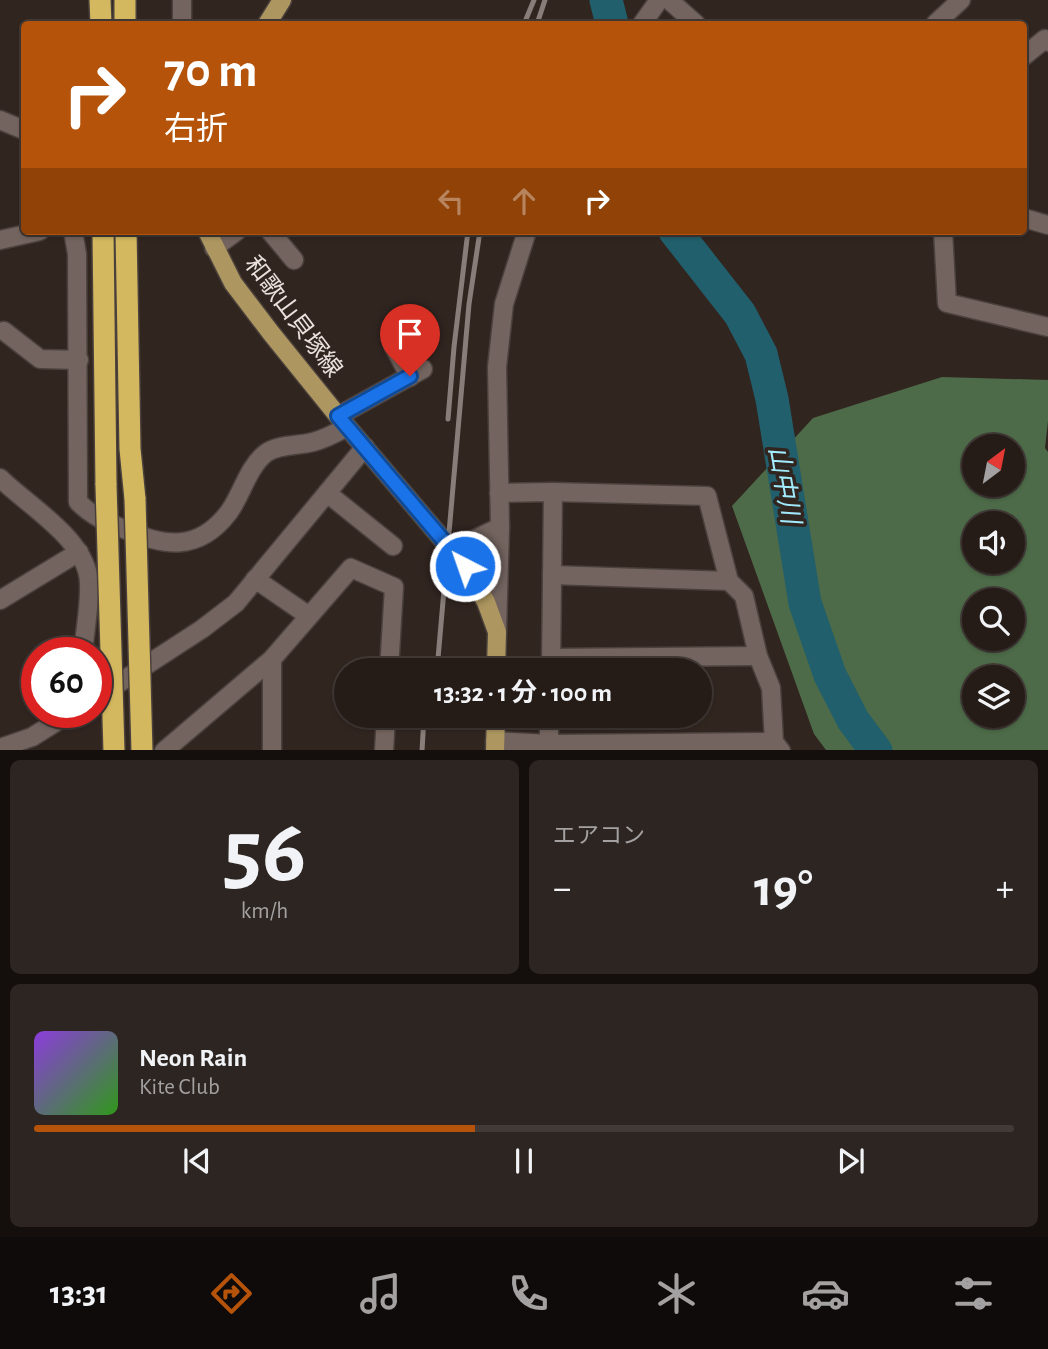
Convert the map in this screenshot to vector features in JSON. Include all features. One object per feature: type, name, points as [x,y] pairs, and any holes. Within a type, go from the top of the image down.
[{"type":"highway","points":[[100,0],[101,21]]},
{"type":"highway","points":[[125,0],[125,21]]},
{"type":"highway","points":[[103,235],[106,485],[114,750]]},
{"type":"highway","points":[[127,235],[130,449],[135,499],[142,750]]},
{"type":"main road","points":[[269,21],[282,0]]},
{"type":"main road","name":"和歌山貝塚線","points":[[209,235],[233,283],[342,421],[465,566],[486,602],[497,632],[496,658]]},
{"type":"main road","points":[[495,746],[496,728]]},
{"type":"street","points":[[182,0],[182,21]]},
{"type":"street","points":[[644,21],[659,0]]},
{"type":"street","points":[[669,0],[693,21]]},
{"type":"street","points":[[938,21],[961,0]]},
{"type":"street","points":[[1027,54],[1045,39],[1048,42]]},
{"type":"street","points":[[0,120],[21,129]]},
{"type":"street","points":[[1027,219],[1048,225]]},
{"type":"street","points":[[0,240],[22,235]]},
{"type":"street","points":[[74,235],[77,254],[79,360],[78,502],[90,515],[149,540],[172,544],[196,540],[220,523],[258,462],[267,453],[320,440],[342,421],[417,373],[393,345]]},
{"type":"street","points":[[214,248],[232,235]]},
{"type":"street","points":[[273,235],[294,260]]},
{"type":"street","points":[[497,632],[500,527],[497,367],[504,304],[526,235]]},
{"type":"street","points":[[943,235],[947,303],[1048,327]]},
{"type":"street","points":[[4,331],[40,359],[79,360]]},
{"type":"street","points":[[112,688],[202,629],[236,603],[365,447]]},
{"type":"street","points":[[0,478],[56,526],[79,552],[89,580],[84,637]]},
{"type":"street","points":[[551,658],[553,492]]},
{"type":"street","points":[[327,493],[393,546]]},
{"type":"street","points":[[495,746],[778,746],[771,688],[758,656],[744,596],[729,581],[707,496],[499,493]]},
{"type":"street","points":[[452,550],[500,527]]},
{"type":"street","points":[[0,600],[79,552]]},
{"type":"street","points":[[165,750],[272,659],[351,568],[394,587],[390,658]]},
{"type":"street","points":[[552,575],[729,581]]},
{"type":"street","points":[[255,579],[309,616]]},
{"type":"street","points":[[706,658],[758,656]]},
{"type":"street","points":[[272,659],[272,750]]},
{"type":"street","points":[[0,748],[32,737],[46,728]]},
{"type":"street","points":[[384,750],[385,728]]},
{"type":"street","points":[[549,728],[549,747]]},
{"type":"green space","points":[[942,377],[1048,380],[1045,448],[1048,452],[1048,750],[826,750],[814,734],[732,506],[813,418]]},
{"type":"waterway","name":"山中川","points":[[606,0],[611,21]]},
{"type":"waterway","name":"山中川","points":[[678,235],[740,314],[761,354],[772,399],[805,603],[830,675],[853,720],[875,750]]},
{"type":"railway","points":[[525,21],[534,0]]},
{"type":"railway","points":[[538,21],[545,0]]},
{"type":"railway","points":[[448,419],[468,235]]},
{"type":"railway","points":[[438,658],[469,304],[479,235]]},
{"type":"railway","points":[[422,750],[423,728]]},
{"type":"route","points":[[410,376],[338,416],[465,566]]}]
